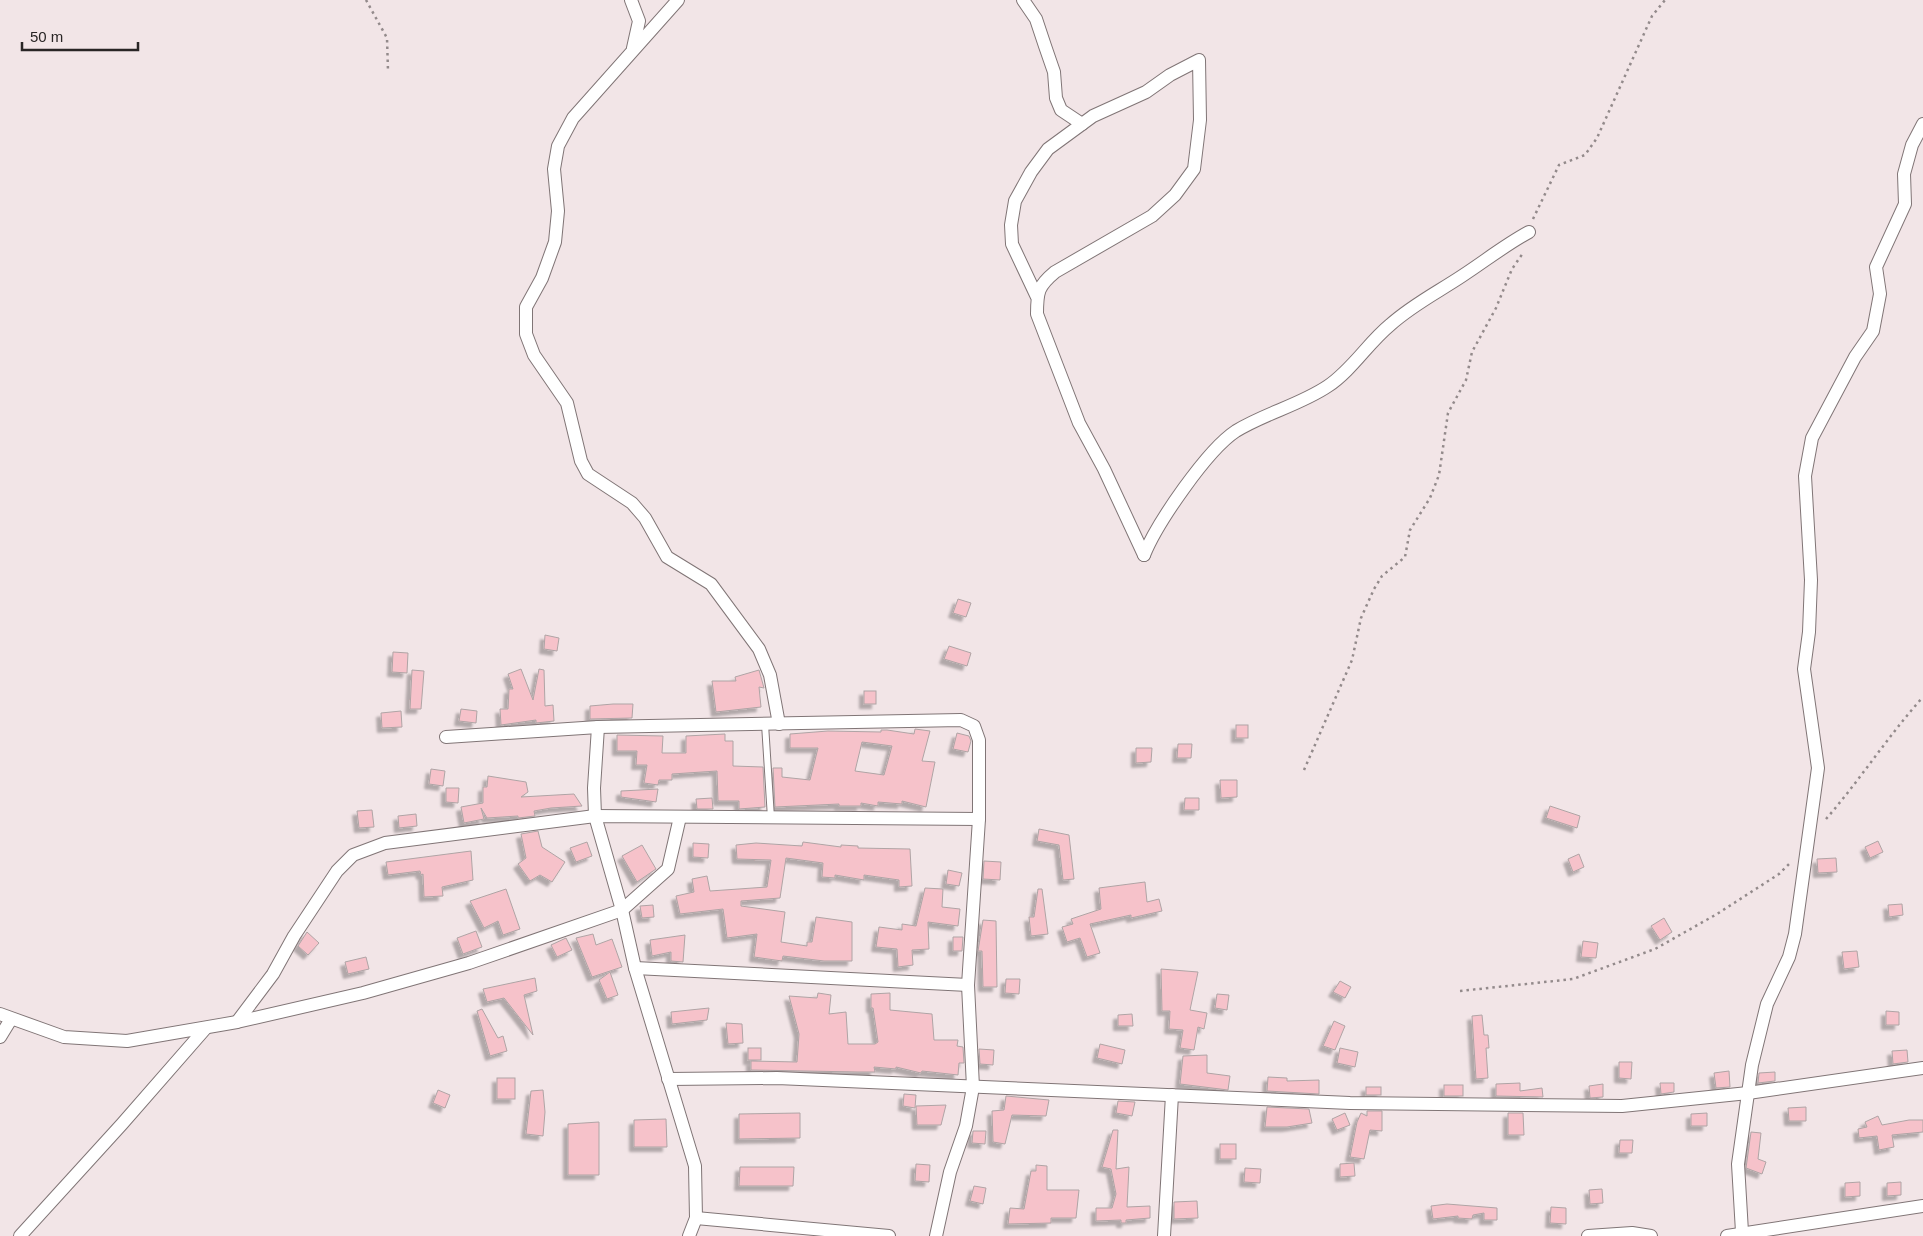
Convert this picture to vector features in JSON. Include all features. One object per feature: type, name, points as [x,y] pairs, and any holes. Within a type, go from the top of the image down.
[{"type":"street","points":[[631,0],[638,21],[633,51]]},
{"type":"street","points":[[678,0],[573,118],[558,146],[554,169],[558,211],[555,242],[542,278],[526,307],[526,334],[534,355],[568,403],[581,461],[588,474],[632,503],[645,518],[667,557],[711,584],[760,649],[770,675],[779,724]]},
{"type":"street","points":[[1023,0],[1036,19],[1046,46],[1054,72],[1056,98],[1061,110],[1082,124]]},
{"type":"street","points":[[1037,297],[1012,244],[1011,224],[1015,201],[1048,149],[1093,116],[1146,92],[1170,75],[1199,60],[1200,120],[1194,169],[1176,195],[1152,216],[1055,272],[1042,283],[1037,297],[1037,314],[1079,423],[1108,477],[1144,555],[1152,535],[1199,468],[1235,432],[1329,386],[1352,365],[1367,346],[1414,305],[1470,270],[1503,246],[1529,232]]},
{"type":"street","points":[[1742,1232],[1738,1164],[1752,1065],[1767,1004],[1790,957],[1818,768],[1804,669],[1809,632],[1811,580],[1805,476],[1812,438],[1854,357],[1873,331],[1880,294],[1876,267],[1905,204],[1904,174],[1912,145],[1923,124]]},
{"type":"street","points":[[446,737],[598,727],[961,720],[974,726],[979,740],[979,819],[968,985],[973,1087],[966,1126],[950,1172],[936,1236]]},
{"type":"street","points":[[598,727],[594,788],[595,816],[622,910],[636,968],[695,1166],[696,1218],[689,1236]]},
{"type":"street","points":[[237,1022],[273,974],[294,936],[337,871],[353,855],[385,843],[595,816],[979,819]]},
{"type":"street","points":[[0,1037],[6,1017],[64,1037],[127,1041],[205,1029],[363,993],[469,963],[622,910],[668,869],[680,817]]},
{"type":"street","points":[[636,968],[968,985]]},
{"type":"street","points":[[20,1236],[205,1029]]},
{"type":"street","points":[[668,1080],[777,1078],[1350,1103],[1622,1106],[1748,1093],[1923,1068]]},
{"type":"street","points":[[1164,1236],[1172,1095]]},
{"type":"street","points":[[1727,1236],[1742,1232],[1923,1206]]},
{"type":"street","points":[[696,1218],[888,1236]]},
{"type":"street","points":[[1588,1236],[1632,1234],[1651,1236]]},
{"type":"lane","points":[[765,724],[771,818]]},
{"type":"path","points":[[366,0],[387,38],[388,71]]},
{"type":"path","points":[[1304,770],[1352,660],[1361,618],[1374,589],[1382,576],[1405,557],[1410,530],[1430,498],[1439,476],[1448,413],[1466,380],[1472,352],[1493,316],[1512,269],[1524,252],[1540,202],[1559,165],[1585,155],[1597,138],[1652,16],[1665,0]]},
{"type":"path","points":[[1460,991],[1573,979],[1655,948],[1717,914],[1779,874],[1844,800],[1877,757],[1898,724],[1923,697]]},
{"type":"building","points":[[958,599],[971,603],[966,617],[953,613]]},
{"type":"building","points":[[545,635],[559,638],[557,651],[544,649]]},
{"type":"building","points":[[949,646],[971,653],[967,666],[944,659]]},
{"type":"building","points":[[393,652],[408,653],[407,673],[392,672]]},
{"type":"building","points":[[521,669],[533,700],[539,669],[544,670],[545,706],[553,705],[554,721],[536,723],[536,720],[501,725],[500,709],[508,709],[509,689],[513,689],[508,674]]},
{"type":"building","points":[[412,670],[424,671],[421,709],[410,709]]},
{"type":"building","points":[[759,670],[764,688],[759,687],[761,707],[716,712],[712,681],[736,681],[735,677]]},
{"type":"building","points":[[864,691],[876,691],[876,704],[864,704]]},
{"type":"building","points":[[633,704],[632,718],[590,719],[590,706]]},
{"type":"building","points":[[461,709],[477,711],[476,723],[459,721]]},
{"type":"building","points":[[401,711],[402,727],[382,728],[381,713]]},
{"type":"building","points":[[1236,725],[1248,725],[1248,738],[1236,738]]},
{"type":"building","points":[[915,729],[930,731],[922,761],[935,762],[926,807],[902,801],[902,804],[878,802],[878,806],[861,803],[861,806],[839,806],[839,804],[775,807],[773,768],[782,768],[782,777],[810,780],[818,748],[790,748],[790,734],[828,731],[881,732],[881,730],[887,730],[914,734]],"holes":[[[862,742],[892,746],[884,775],[855,771]]]},
{"type":"building","points":[[957,733],[969,736],[971,741],[968,752],[953,749]]},
{"type":"building","points":[[725,734],[725,741],[733,741],[733,766],[763,767],[765,807],[739,809],[739,801],[718,801],[717,771],[672,774],[672,780],[659,780],[658,785],[644,783],[647,765],[636,765],[637,751],[617,751],[617,735],[663,736],[662,753],[686,753],[686,736]]},
{"type":"building","points":[[1178,744],[1192,744],[1191,758],[1177,758]]},
{"type":"building","points":[[1136,748],[1152,748],[1151,762],[1136,763]]},
{"type":"building","points":[[431,769],[445,771],[443,786],[429,784]]},
{"type":"building","points":[[488,776],[526,782],[528,792],[521,797],[574,794],[582,806],[534,811],[535,816],[518,818],[518,816],[487,818],[481,808],[484,819],[464,823],[461,807],[483,803],[483,787],[487,787]]},
{"type":"building","points":[[1220,780],[1237,780],[1237,797],[1221,798]]},
{"type":"building","points":[[446,788],[459,788],[458,803],[446,802]]},
{"type":"building","points":[[658,789],[656,802],[621,797],[621,791]]},
{"type":"building","points":[[712,798],[713,809],[697,809],[696,799]]},
{"type":"building","points":[[1185,798],[1199,798],[1199,810],[1184,810]]},
{"type":"building","points":[[1550,806],[1580,816],[1577,828],[1546,818]]},
{"type":"building","points":[[372,810],[374,827],[359,828],[357,811]]},
{"type":"building","points":[[416,814],[417,826],[399,828],[398,816]]},
{"type":"building","points":[[1039,829],[1069,835],[1074,879],[1063,880],[1059,845],[1037,841]]},
{"type":"building","points":[[538,831],[542,847],[565,862],[552,882],[540,875],[530,881],[518,864],[526,858],[521,834]]},
{"type":"building","points":[[1878,841],[1883,852],[1870,858],[1865,847]]},
{"type":"building","points":[[587,842],[592,856],[576,862],[570,848]]},
{"type":"building","points":[[803,842],[841,847],[841,845],[858,846],[858,848],[910,849],[912,886],[899,887],[899,880],[864,875],[864,880],[835,875],[835,878],[822,877],[823,863],[786,858],[780,898],[741,901],[741,906],[785,912],[781,942],[807,946],[807,942],[812,942],[816,917],[852,922],[852,961],[824,961],[783,956],[782,961],[754,957],[757,934],[727,938],[723,909],[680,914],[676,896],[694,892],[692,879],[707,876],[710,891],[767,887],[771,860],[737,859],[736,845],[756,843],[802,846]]},
{"type":"building","points":[[693,843],[709,844],[708,858],[693,857]]},
{"type":"building","points":[[642,845],[656,869],[637,882],[622,856]]},
{"type":"building","points":[[471,851],[473,880],[442,887],[443,896],[424,897],[423,874],[421,875],[420,871],[388,875],[386,862]]},
{"type":"building","points":[[1579,854],[1584,867],[1573,872],[1568,859]]},
{"type":"building","points":[[1836,858],[1837,872],[1818,873],[1817,859]]},
{"type":"building","points":[[984,861],[1001,862],[1000,880],[983,879]]},
{"type":"building","points":[[948,870],[962,873],[959,886],[946,884]]},
{"type":"building","points":[[1145,882],[1147,902],[1159,899],[1162,911],[1131,918],[1131,915],[1090,924],[1100,953],[1087,957],[1080,938],[1067,942],[1062,927],[1073,924],[1071,919],[1101,909],[1099,888]]},
{"type":"building","points":[[925,888],[943,889],[942,907],[960,909],[958,926],[928,922],[929,949],[912,950],[913,965],[898,967],[897,949],[876,947],[879,927],[902,930],[902,924],[916,926]]},
{"type":"building","points":[[506,889],[520,929],[503,935],[498,921],[484,928],[470,901]]},
{"type":"building","points":[[1038,889],[1042,889],[1048,934],[1031,936],[1029,917],[1034,917]]},
{"type":"building","points":[[1902,904],[1903,915],[1889,917],[1888,905]]},
{"type":"building","points":[[653,905],[654,917],[642,918],[640,906]]},
{"type":"building","points":[[1664,918],[1672,932],[1660,940],[1651,926]]},
{"type":"building","points":[[983,920],[996,921],[997,987],[983,987],[982,951],[978,951]]},
{"type":"building","points":[[476,931],[482,947],[463,954],[457,938]]},
{"type":"building","points":[[307,932],[319,943],[308,955],[298,946]]},
{"type":"building","points":[[593,934],[596,945],[612,939],[622,967],[592,977],[576,938]]},
{"type":"building","points":[[685,935],[683,962],[671,961],[671,952],[652,956],[650,940]]},
{"type":"building","points":[[953,937],[963,937],[962,951],[953,951]]},
{"type":"building","points":[[566,938],[572,950],[557,957],[551,945]]},
{"type":"building","points":[[1583,941],[1598,943],[1596,958],[1581,957]]},
{"type":"building","points":[[1857,951],[1859,967],[1844,969],[1842,952]]},
{"type":"building","points":[[366,957],[369,969],[348,974],[345,962]]},
{"type":"building","points":[[1161,969],[1198,972],[1190,1010],[1207,1013],[1204,1029],[1198,1027],[1194,1050],[1180,1048],[1183,1030],[1169,1029],[1170,1011],[1162,1011]]},
{"type":"building","points":[[610,972],[618,995],[607,999],[599,980]]},
{"type":"building","points":[[535,978],[537,991],[524,995],[533,1035],[504,998],[487,1002],[483,989]]},
{"type":"building","points":[[1006,979],[1020,979],[1019,994],[1005,993]]},
{"type":"building","points":[[1340,981],[1351,987],[1345,998],[1333,992]]},
{"type":"building","points":[[818,993],[831,995],[829,1014],[846,1012],[848,1044],[875,1044],[878,1042],[873,1008],[871,1008],[871,994],[890,993],[890,1010],[932,1014],[934,1040],[958,1040],[957,1046],[963,1047],[964,1063],[959,1063],[958,1075],[922,1071],[921,1073],[896,1067],[896,1069],[874,1067],[875,1072],[751,1070],[751,1061],[797,1062],[799,1034],[789,996],[817,998]]},
{"type":"building","points":[[1217,994],[1229,995],[1227,1010],[1215,1008]]},
{"type":"building","points":[[709,1008],[707,1020],[672,1024],[671,1012]]},
{"type":"building","points":[[482,1009],[498,1038],[503,1036],[507,1051],[490,1056],[477,1011]]},
{"type":"building","points":[[1886,1011],[1899,1012],[1899,1025],[1886,1025]]},
{"type":"building","points":[[1132,1014],[1133,1026],[1118,1026],[1118,1015]]},
{"type":"building","points":[[1482,1015],[1484,1035],[1488,1035],[1489,1048],[1486,1048],[1488,1078],[1476,1079],[1472,1016]]},
{"type":"building","points":[[1334,1021],[1345,1026],[1335,1050],[1323,1046]]},
{"type":"building","points":[[726,1023],[742,1024],[743,1043],[728,1044]]},
{"type":"building","points":[[1100,1044],[1125,1050],[1122,1064],[1097,1058]]},
{"type":"building","points":[[748,1048],[761,1048],[761,1060],[748,1060]]},
{"type":"building","points":[[1340,1048],[1358,1052],[1355,1067],[1337,1063]]},
{"type":"building","points":[[979,1049],[994,1050],[993,1065],[980,1064]]},
{"type":"building","points":[[1907,1050],[1908,1062],[1893,1064],[1892,1051]]},
{"type":"building","points":[[1207,1055],[1207,1073],[1230,1076],[1228,1090],[1180,1084],[1183,1056]]},
{"type":"building","points":[[1619,1062],[1632,1062],[1631,1079],[1619,1078]]},
{"type":"building","points":[[1729,1071],[1730,1087],[1716,1088],[1714,1073]]},
{"type":"building","points":[[1775,1072],[1775,1081],[1758,1083],[1759,1073]]},
{"type":"building","points":[[1268,1077],[1287,1078],[1287,1081],[1319,1080],[1319,1094],[1267,1091]]},
{"type":"building","points":[[497,1078],[515,1078],[515,1099],[497,1099]]},
{"type":"building","points":[[1520,1083],[1520,1091],[1542,1088],[1543,1097],[1496,1096],[1496,1084]]},
{"type":"building","points":[[1660,1083],[1674,1083],[1674,1092],[1661,1094]]},
{"type":"building","points":[[1603,1084],[1603,1097],[1590,1098],[1589,1086]]},
{"type":"building","points":[[1444,1085],[1463,1085],[1463,1096],[1444,1096]]},
{"type":"building","points":[[1366,1087],[1381,1087],[1381,1095],[1366,1095]]},
{"type":"building","points":[[438,1090],[450,1095],[445,1108],[433,1103]]},
{"type":"building","points":[[543,1090],[545,1112],[543,1136],[526,1134],[531,1091]]},
{"type":"building","points":[[904,1094],[916,1095],[915,1108],[903,1106]]},
{"type":"building","points":[[1006,1096],[1049,1100],[1046,1116],[1012,1115],[1005,1144],[993,1142],[992,1111],[1004,1110]]},
{"type":"building","points":[[1118,1101],[1135,1102],[1132,1116],[1116,1113]]},
{"type":"building","points":[[946,1105],[941,1125],[917,1125],[916,1106]]},
{"type":"building","points":[[1267,1107],[1309,1109],[1312,1123],[1287,1127],[1265,1127]]},
{"type":"building","points":[[1806,1107],[1806,1121],[1789,1121],[1788,1108]]},
{"type":"building","points":[[1367,1111],[1382,1111],[1382,1131],[1370,1130],[1364,1159],[1350,1157],[1357,1122],[1361,1113],[1367,1116]]},
{"type":"building","points":[[800,1113],[800,1138],[739,1139],[739,1114]]},
{"type":"building","points":[[1345,1113],[1350,1125],[1337,1130],[1332,1119]]},
{"type":"building","points":[[1508,1113],[1523,1113],[1524,1135],[1508,1135]]},
{"type":"building","points":[[1707,1113],[1707,1126],[1691,1126],[1691,1114]]},
{"type":"building","points":[[1878,1116],[1882,1125],[1909,1120],[1923,1120],[1923,1132],[1892,1135],[1894,1147],[1879,1150],[1877,1136],[1859,1138],[1858,1129],[1867,1127],[1865,1122]]},
{"type":"building","points":[[666,1119],[667,1147],[634,1147],[634,1120]]},
{"type":"building","points":[[599,1122],[599,1175],[568,1175],[568,1124]]},
{"type":"building","points":[[1113,1130],[1118,1130],[1116,1169],[1129,1167],[1127,1207],[1150,1206],[1150,1218],[1126,1220],[1126,1223],[1121,1223],[1121,1220],[1096,1221],[1096,1208],[1112,1208],[1116,1194],[1111,1169],[1102,1167]]},
{"type":"building","points":[[973,1131],[986,1131],[985,1144],[972,1143]]},
{"type":"building","points":[[1751,1132],[1761,1133],[1758,1159],[1766,1162],[1762,1174],[1746,1168]]},
{"type":"building","points":[[1620,1140],[1633,1140],[1632,1153],[1619,1153]]},
{"type":"building","points":[[1220,1144],[1236,1144],[1236,1159],[1220,1159]]},
{"type":"building","points":[[1354,1163],[1355,1176],[1340,1177],[1340,1164]]},
{"type":"building","points":[[916,1164],[930,1165],[929,1182],[915,1181]]},
{"type":"building","points":[[1036,1165],[1047,1166],[1047,1190],[1079,1190],[1076,1218],[1051,1218],[1051,1223],[1008,1224],[1010,1208],[1024,1209],[1031,1171],[1036,1171]]},
{"type":"building","points":[[740,1167],[794,1167],[793,1186],[739,1186]]},
{"type":"building","points":[[1245,1168],[1261,1169],[1260,1183],[1244,1182]]},
{"type":"building","points":[[1860,1182],[1860,1196],[1845,1197],[1845,1183]]},
{"type":"building","points":[[1901,1182],[1901,1195],[1887,1196],[1887,1183]]},
{"type":"building","points":[[974,1186],[986,1188],[983,1204],[970,1201]]},
{"type":"building","points":[[1602,1189],[1603,1203],[1590,1204],[1589,1190]]},
{"type":"building","points":[[1197,1201],[1198,1218],[1174,1219],[1174,1202]]},
{"type":"building","points":[[1447,1204],[1497,1208],[1497,1220],[1484,1220],[1484,1213],[1473,1215],[1472,1219],[1458,1218],[1458,1216],[1433,1219],[1431,1206]]},
{"type":"building","points":[[1551,1207],[1566,1208],[1566,1224],[1550,1223]]}]
